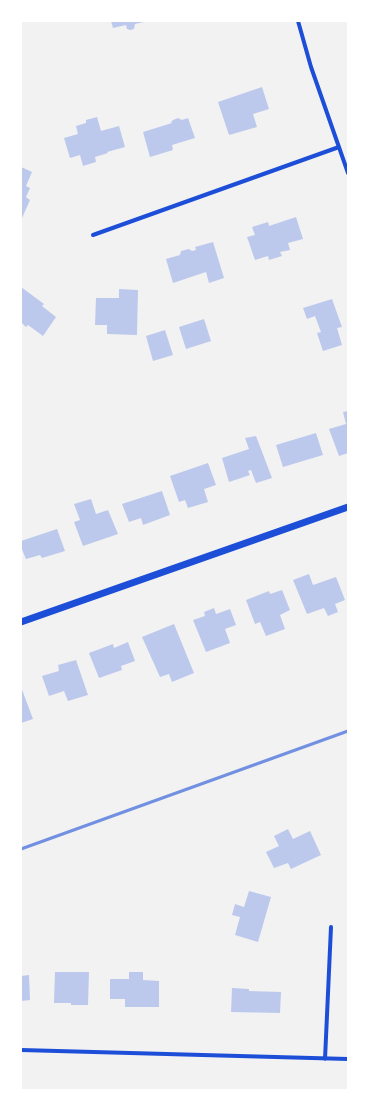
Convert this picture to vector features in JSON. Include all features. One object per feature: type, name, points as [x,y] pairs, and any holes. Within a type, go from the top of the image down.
[{"type":"street","points":[[298,21],[311,67],[348,173]]},
{"type":"street","points":[[93,235],[339,147]]},
{"type":"street","points":[[21,622],[348,507]]},
{"type":"street","points":[[325,1059],[331,927]]},
{"type":"street","points":[[21,1050],[348,1059]]},
{"type":"building","points":[[111,21],[144,22],[135,24],[134,29],[130,30],[127,29],[126,25],[113,28]]},
{"type":"building","points":[[262,87],[269,109],[253,114],[257,127],[229,135],[218,102]]},
{"type":"building","points":[[97,117],[101,131],[119,126],[125,147],[95,157],[96,162],[83,166],[80,155],[70,158],[64,138],[78,134],[76,126],[86,123],[86,120]]},
{"type":"building","points":[[178,118],[182,120],[188,118],[195,138],[172,145],[173,150],[150,157],[143,132],[172,123],[171,122],[173,120]]},
{"type":"building","points":[[21,167],[32,172],[26,186],[30,188],[26,197],[30,200],[22,218],[21,218]]},
{"type":"building","points":[[296,217],[303,239],[288,243],[290,250],[280,252],[282,256],[269,260],[268,256],[255,260],[247,237],[255,235],[252,227],[268,222],[269,226]]},
{"type":"building","points":[[213,242],[224,278],[209,283],[206,272],[173,283],[166,259],[180,255],[181,251],[189,249],[192,251],[196,250],[195,247]]},
{"type":"building","points":[[21,287],[44,304],[42,306],[56,317],[43,336],[28,325],[26,327],[21,322]]},
{"type":"building","points":[[119,289],[138,290],[137,335],[107,334],[107,325],[95,325],[96,298],[119,298]]},
{"type":"building","points":[[332,299],[342,327],[337,328],[342,345],[323,351],[317,333],[321,332],[315,316],[307,319],[303,308]]},
{"type":"building","points":[[204,319],[211,341],[186,349],[179,327]]},
{"type":"building","points":[[165,330],[173,355],[153,361],[146,336]]},
{"type":"building","points":[[348,411],[348,453],[339,456],[329,429],[346,424],[343,412]]},
{"type":"building","points":[[316,433],[323,455],[283,467],[276,445]]},
{"type":"building","points":[[256,436],[272,478],[256,483],[251,470],[248,471],[250,475],[229,482],[222,458],[249,449],[245,438]]},
{"type":"building","points":[[208,463],[216,485],[204,489],[208,502],[188,508],[185,500],[179,502],[170,476]]},
{"type":"building","points":[[162,491],[170,515],[143,525],[141,518],[129,522],[122,504]]},
{"type":"building","points":[[91,499],[96,514],[108,510],[118,534],[83,546],[74,522],[80,520],[74,504]]},
{"type":"building","points":[[57,529],[65,551],[42,558],[40,555],[26,559],[21,547],[21,541]]},
{"type":"building","points":[[309,574],[313,585],[336,577],[345,600],[335,604],[338,612],[328,616],[324,608],[307,614],[293,580]]},
{"type":"building","points":[[282,590],[290,610],[280,615],[285,629],[266,636],[260,622],[255,624],[246,600],[269,591],[270,594]]},
{"type":"building","points":[[214,608],[216,614],[230,609],[236,625],[225,629],[230,643],[206,652],[193,620],[205,616],[204,612]]},
{"type":"building","points":[[174,624],[194,673],[172,682],[169,674],[160,677],[142,637]]},
{"type":"building","points":[[128,642],[135,661],[121,666],[122,670],[99,678],[89,653],[113,644],[114,648]]},
{"type":"building","points":[[76,660],[88,695],[68,701],[64,691],[49,696],[42,676],[59,671],[58,665]]},
{"type":"building","points":[[21,687],[33,719],[21,723]]},
{"type":"building","points":[[288,829],[293,839],[310,831],[321,855],[291,869],[288,863],[274,868],[266,852],[279,846],[274,836]]},
{"type":"building","points":[[249,891],[271,897],[258,942],[235,935],[240,917],[232,915],[235,904],[244,907]]},
{"type":"building","points":[[55,972],[89,972],[88,1005],[54,1003]]},
{"type":"building","points":[[129,972],[143,972],[143,980],[159,981],[159,1007],[125,1007],[125,999],[110,999],[110,979],[129,979]]},
{"type":"building","points":[[29,975],[30,1000],[21,1001],[21,976]]},
{"type":"building","points":[[232,988],[249,989],[249,991],[281,992],[280,1013],[231,1012]]},
{"type":"railway","points":[[21,849],[348,731]]}]
